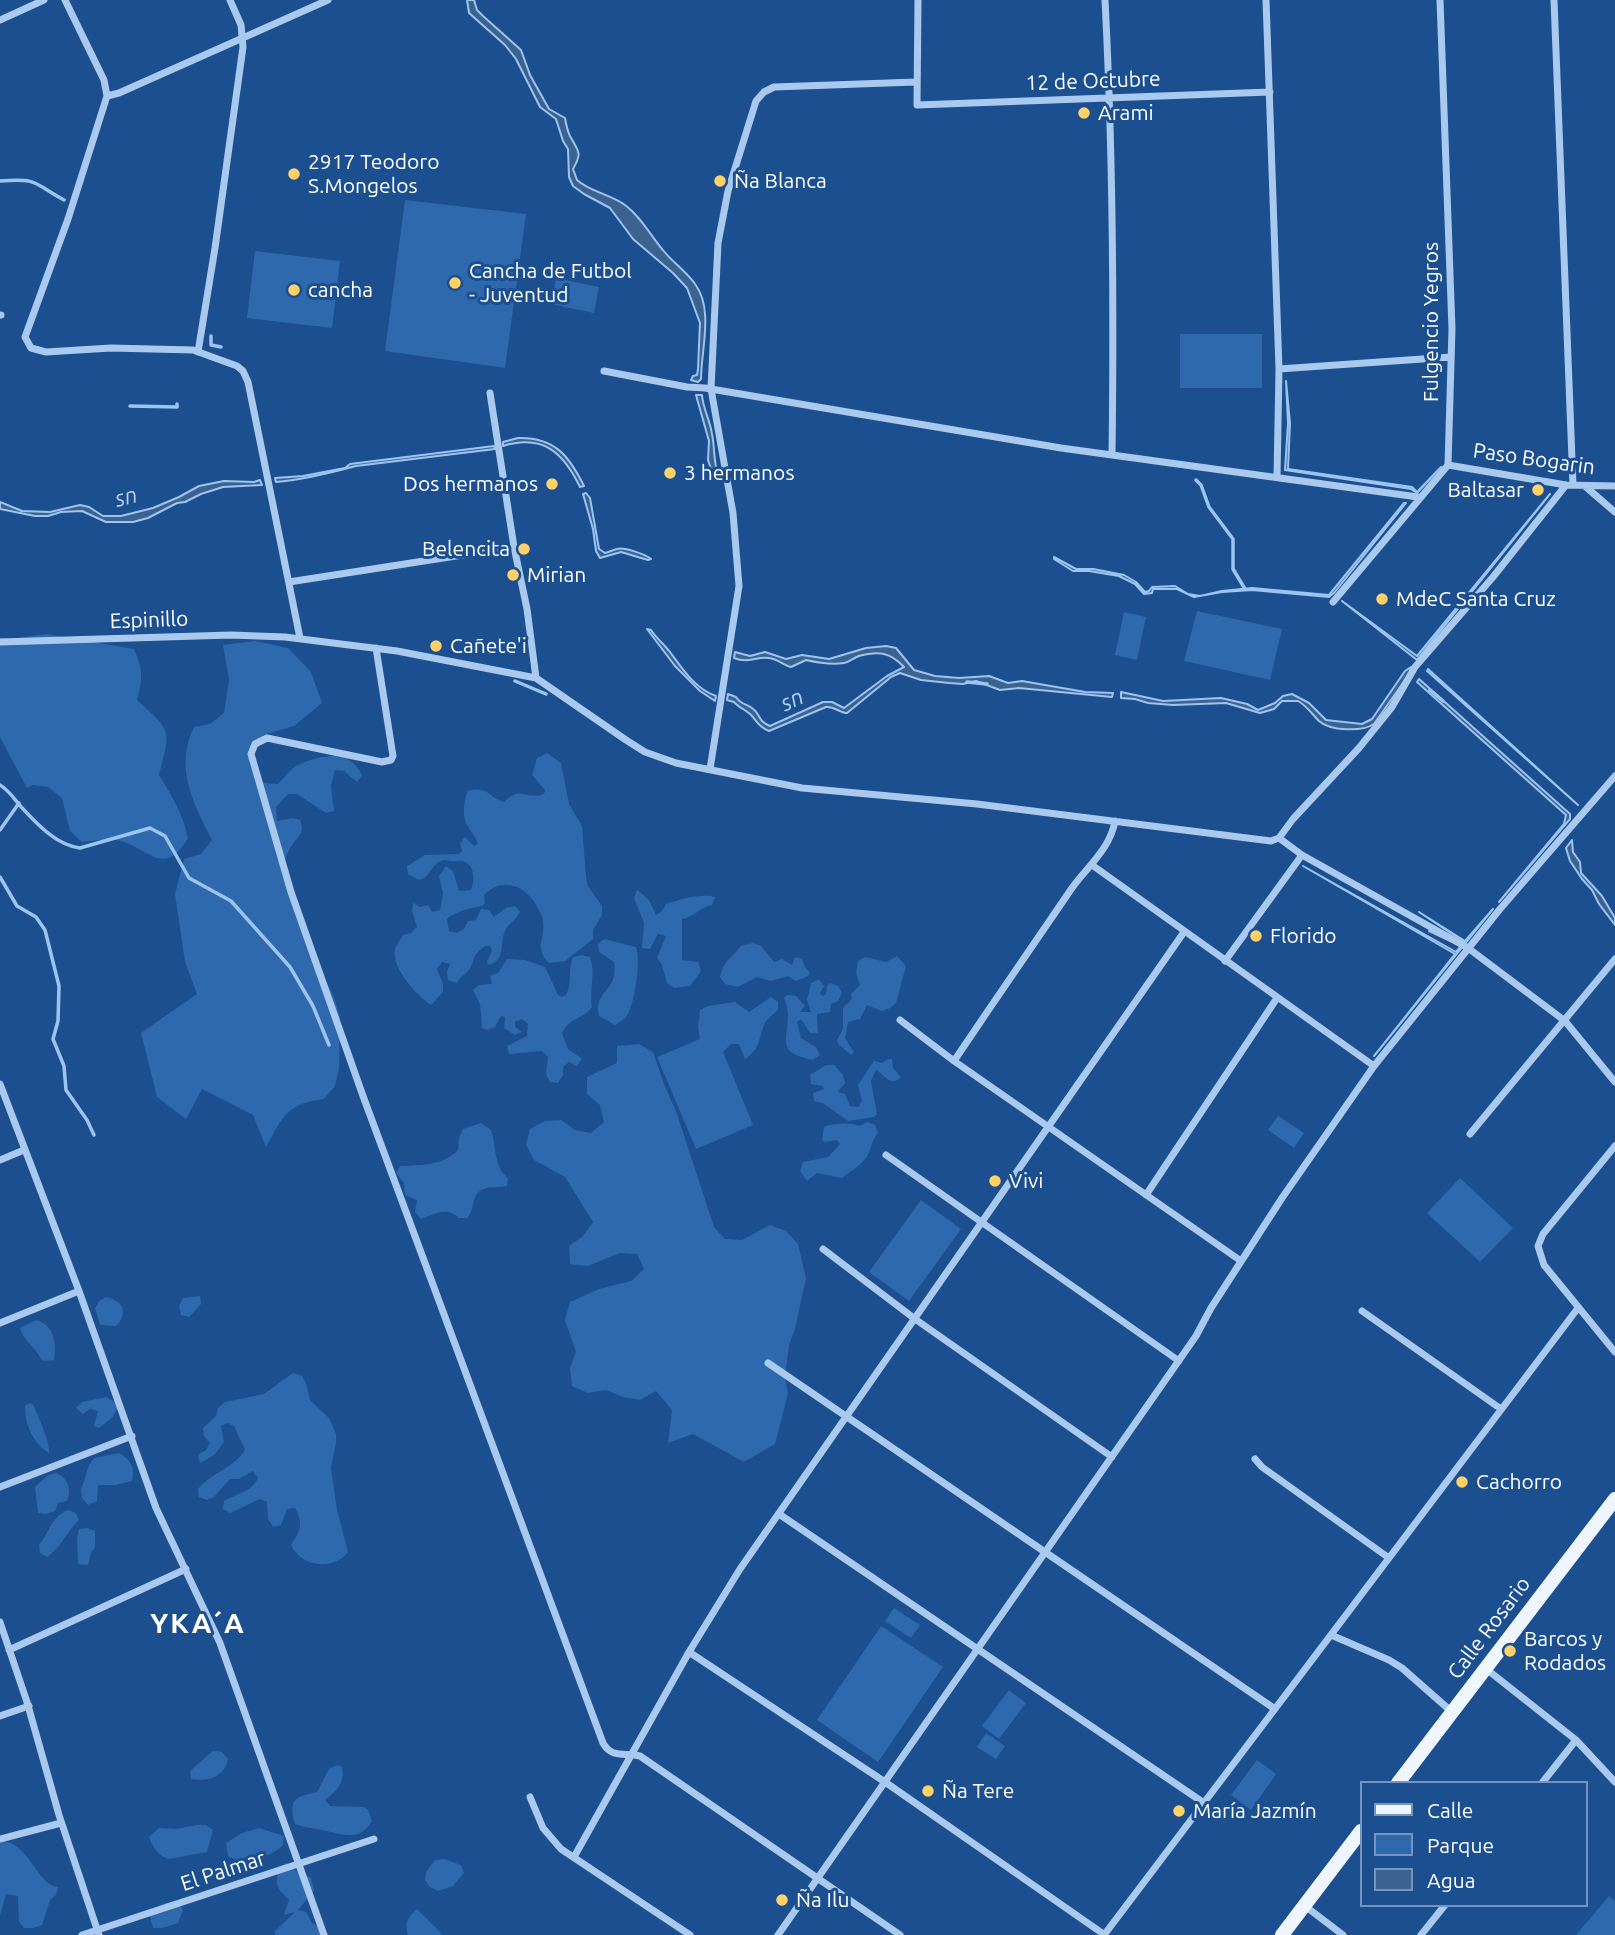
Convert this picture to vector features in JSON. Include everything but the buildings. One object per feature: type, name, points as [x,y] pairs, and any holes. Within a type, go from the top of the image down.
[{"type":"main road","name":"Calle Rosario","points":[[1400,1781],[1615,1499]]},
{"type":"main road","points":[[1282,1935],[1360,1832]]},
{"type":"street","points":[[0,20],[44,0]]},
{"type":"street","points":[[65,0],[104,80],[108,96],[25,337],[31,348],[46,352],[111,348],[186,349],[237,366],[246,375],[300,638]]},
{"type":"street","points":[[198,352],[216,243],[243,38],[239,18],[230,0]]},
{"type":"street","points":[[108,96],[328,0]]},
{"type":"street","points":[[710,769],[739,586],[733,513],[708,388],[720,230],[728,191],[756,101],[764,92],[774,87],[916,82],[918,0]]},
{"type":"street","points":[[1105,0],[1114,276],[1112,455]]},
{"type":"street","points":[[1266,0],[1279,369],[1277,477]]},
{"type":"street","name":"Fulgencio Yegros","points":[[1440,0],[1451,357],[1448,465]]},
{"type":"street","points":[[490,393],[514,547],[527,609],[536,678],[645,752],[676,763],[802,788],[977,804],[1265,841],[1279,838],[1359,748],[1392,707],[1415,667],[1570,485],[1554,0]]},
{"type":"street","name":"12 de Octubre","points":[[916,82],[917,105],[1270,92]]},
{"type":"street","points":[[1279,369],[1451,357]]},
{"type":"street","points":[[604,371],[832,411],[1112,455],[1418,497]]},
{"type":"street","points":[[1333,602],[1418,497],[1448,465]]},
{"type":"street","name":"Paso Bogarin","points":[[1448,465],[1585,487],[1615,486]]},
{"type":"street","points":[[1585,487],[1615,512]]},
{"type":"street","points":[[289,582],[514,547]]},
{"type":"street","name":"Espinillo","points":[[0,642],[231,635],[300,638],[376,648],[536,678]]},
{"type":"street","points":[[376,648],[393,756],[391,760],[382,762],[267,738],[254,744],[251,754],[291,892],[363,1096],[603,1743],[613,1754],[640,1756],[900,1935]]},
{"type":"street","points":[[778,1935],[1178,1361],[1241,1261],[1374,1066],[1468,948],[1615,776]]},
{"type":"street","points":[[954,1061],[1075,884],[1092,865],[1110,838],[1115,821]]},
{"type":"street","points":[[1279,838],[1302,855],[1468,948],[1564,1021],[1615,1082]]},
{"type":"street","points":[[1225,961],[1302,855]]},
{"type":"street","points":[[1092,865],[1374,1066]]},
{"type":"street","points":[[574,1857],[689,1652],[740,1569],[1184,932]]},
{"type":"street","points":[[1470,1134],[1615,960]]},
{"type":"street","points":[[1146,1195],[1277,998]]},
{"type":"street","points":[[900,1020],[954,1061],[1241,1261]]},
{"type":"street","points":[[0,1084],[79,1291],[156,1508],[220,1643],[324,1935]]},
{"type":"street","points":[[1615,1146],[1543,1234],[1538,1246],[1544,1265],[1615,1352]]},
{"type":"street","points":[[0,1160],[24,1150]]},
{"type":"street","points":[[886,1155],[1178,1361]]},
{"type":"street","points":[[823,1249],[915,1319],[1112,1457]]},
{"type":"street","points":[[0,1322],[79,1291]]},
{"type":"street","points":[[689,1652],[885,1782],[1105,1935],[1578,1308]]},
{"type":"street","points":[[1362,1311],[1502,1409]]},
{"type":"street","points":[[768,1363],[1275,1709]]},
{"type":"street","points":[[0,1488],[132,1436]]},
{"type":"street","points":[[1255,1459],[1262,1467],[1389,1558]]},
{"type":"street","points":[[779,1514],[1204,1803]]},
{"type":"street","points":[[9,1650],[186,1569]]},
{"type":"street","points":[[0,1622],[29,1706],[61,1823],[98,1932]]},
{"type":"street","points":[[1331,1635],[1402,1668],[1452,1712]]},
{"type":"street","points":[[1485,1667],[1576,1740],[1615,1782]]},
{"type":"street","points":[[0,1716],[29,1706]]},
{"type":"street","points":[[1544,1781],[1576,1740]]},
{"type":"street","points":[[530,1797],[549,1836],[574,1857],[690,1935]]},
{"type":"street","points":[[0,1839],[61,1823]]},
{"type":"street","name":"El Palmar","points":[[82,1935],[98,1932],[374,1839]]},
{"type":"street","points":[[1305,1906],[1343,1935]]},
{"type":"street","points":[[1421,1935],[1443,1907]]},
{"type":"green space","name":"Cancha de Futbol - Juventud","points":[[405,200],[526,214],[505,368],[385,351]]},
{"type":"green space","name":"cancha","points":[[255,251],[340,261],[332,328],[247,318]]},
{"type":"green space","points":[[556,278],[599,287],[594,313],[551,304]]},
{"type":"green space","points":[[1180,334],[1262,334],[1262,388],[1180,388]]},
{"type":"green space","points":[[1197,611],[1282,629],[1270,680],[1184,661]]},
{"type":"green space","points":[[1124,612],[1146,617],[1137,660],[1115,655]]},
{"type":"green space","points":[[46,634],[134,649],[141,674],[137,700],[166,732],[166,748],[159,775],[180,813],[188,838],[171,857],[154,857],[116,840],[82,842],[70,831],[62,798],[48,787],[33,785],[27,788],[0,737],[0,638]]},
{"type":"green space","points":[[255,641],[288,648],[311,672],[322,703],[294,726],[263,735],[253,751],[261,783],[278,784],[295,766],[334,756],[350,761],[362,775],[357,782],[344,771],[335,770],[331,786],[334,811],[326,813],[297,794],[288,794],[276,807],[277,821],[293,818],[300,820],[302,828],[284,861],[314,955],[335,1000],[340,1018],[339,1069],[335,1086],[324,1099],[294,1108],[282,1119],[266,1147],[253,1115],[202,1089],[186,1119],[157,1097],[141,1033],[197,994],[185,962],[175,894],[184,859],[201,854],[212,840],[188,785],[188,742],[194,727],[210,724],[224,713],[229,680],[223,645]]},
{"type":"green space","points":[[547,753],[561,763],[569,804],[582,826],[588,886],[602,906],[602,915],[593,930],[593,939],[565,961],[549,963],[541,946],[542,917],[532,899],[510,885],[493,888],[484,895],[485,903],[482,906],[459,912],[447,919],[449,931],[457,933],[464,929],[468,921],[476,920],[481,909],[489,910],[494,917],[506,908],[515,906],[520,912],[505,931],[498,959],[489,965],[487,962],[492,950],[490,946],[485,946],[477,953],[469,970],[457,983],[448,980],[450,964],[442,962],[437,969],[443,992],[431,1005],[412,988],[401,972],[395,957],[396,948],[403,935],[411,933],[417,927],[412,911],[413,903],[420,907],[428,905],[432,912],[440,910],[443,893],[439,876],[446,866],[453,871],[459,891],[471,890],[473,873],[466,862],[444,860],[419,880],[408,874],[407,866],[425,855],[459,854],[462,851],[460,843],[465,837],[474,846],[478,844],[464,817],[468,791],[484,791],[504,802],[519,793],[533,796],[544,794],[545,790],[532,775],[537,758]]},
{"type":"green space","points":[[637,890],[649,900],[656,915],[666,904],[672,902],[697,896],[715,897],[712,905],[682,919],[682,960],[698,962],[701,971],[690,986],[674,988],[667,983],[657,958],[666,936],[658,934],[650,949],[642,948],[644,923],[634,898]]},
{"type":"green space","points":[[604,939],[636,947],[637,953],[631,1008],[615,1025],[599,1016],[598,1007],[602,995],[610,986],[615,972],[614,962],[599,952],[598,944]]},
{"type":"green space","points":[[753,943],[761,946],[774,962],[782,959],[792,965],[795,957],[802,959],[810,973],[796,981],[788,976],[771,981],[757,977],[738,987],[725,984],[720,977],[726,963],[741,946]]},
{"type":"green space","points":[[897,956],[906,966],[896,1003],[882,1011],[867,1005],[860,1019],[848,1022],[845,1038],[854,1052],[851,1055],[837,1040],[843,1029],[843,1008],[860,985],[856,973],[858,961],[865,957],[886,962]]},
{"type":"green space","points":[[573,957],[590,957],[592,963],[592,1007],[569,1024],[562,1033],[568,1049],[582,1059],[577,1066],[569,1062],[563,1067],[563,1075],[558,1083],[550,1082],[546,1074],[548,1057],[542,1051],[509,1054],[507,1046],[527,1036],[528,1024],[522,1019],[515,1022],[515,1027],[522,1032],[515,1035],[504,1028],[505,1017],[501,1016],[495,1027],[487,1030],[482,1028],[480,1004],[473,990],[479,985],[492,984],[490,976],[498,973],[507,959],[525,960],[545,967],[558,995],[562,997],[568,990]]},
{"type":"green space","points":[[819,979],[824,986],[820,993],[823,996],[830,983],[838,986],[842,993],[838,1001],[831,1004],[830,1012],[817,1014],[818,1033],[810,1033],[801,1019],[797,1022],[801,1038],[816,1047],[820,1055],[813,1060],[789,1050],[786,1040],[788,1013],[784,998],[787,995],[796,996],[805,1006],[800,1012],[811,1012],[807,1000],[811,983]]},
{"type":"green space","points":[[771,997],[778,1002],[778,1010],[766,1021],[754,1051],[745,1059],[739,1044],[731,1044],[723,1052],[753,1125],[696,1149],[657,1057],[700,1039],[700,1010],[708,1006],[735,1002],[749,1012]]},
{"type":"green space","points":[[639,1044],[653,1052],[677,1114],[714,1227],[725,1239],[742,1240],[770,1225],[786,1231],[798,1244],[806,1278],[789,1345],[785,1378],[788,1394],[775,1444],[744,1462],[693,1434],[668,1443],[672,1410],[656,1391],[640,1400],[606,1390],[588,1393],[572,1386],[570,1368],[576,1352],[565,1320],[570,1302],[599,1289],[631,1281],[644,1269],[637,1254],[620,1253],[588,1266],[570,1264],[569,1246],[583,1236],[593,1222],[565,1177],[534,1160],[526,1145],[530,1129],[545,1121],[561,1120],[575,1130],[591,1133],[604,1122],[600,1105],[587,1094],[587,1077],[617,1063],[617,1046]]},
{"type":"green space","points":[[892,1059],[893,1068],[901,1077],[890,1081],[876,1070],[871,1081],[877,1114],[874,1117],[848,1121],[823,1103],[814,1101],[813,1093],[824,1089],[823,1086],[811,1084],[810,1075],[826,1065],[834,1065],[843,1075],[845,1083],[838,1092],[845,1094],[850,1106],[858,1107],[862,1101],[858,1085],[874,1061],[882,1063]]},
{"type":"green space","points":[[1278,1116],[1304,1133],[1294,1148],[1268,1130]]},
{"type":"green space","points":[[867,1122],[875,1125],[878,1133],[863,1162],[842,1178],[817,1173],[807,1181],[800,1171],[803,1162],[828,1157],[840,1144],[837,1140],[822,1140],[824,1127],[842,1124],[860,1126]]},
{"type":"green space","points":[[481,1123],[491,1130],[500,1168],[508,1178],[507,1186],[480,1191],[467,1218],[459,1218],[445,1212],[421,1219],[415,1212],[417,1200],[405,1195],[404,1183],[396,1173],[400,1166],[431,1164],[446,1159],[458,1150],[463,1129]]},
{"type":"green space","points":[[1460,1178],[1513,1228],[1480,1262],[1427,1213]]},
{"type":"green space","points":[[921,1200],[961,1229],[909,1301],[869,1272]]},
{"type":"green space","points":[[200,1296],[201,1304],[189,1317],[181,1315],[179,1306],[183,1298]]},
{"type":"green space","points":[[106,1297],[117,1301],[122,1308],[122,1316],[116,1326],[100,1325],[95,1308],[99,1301]]},
{"type":"green space","points":[[36,1320],[47,1326],[53,1336],[54,1360],[41,1359],[22,1333],[20,1328]]},
{"type":"green space","points":[[293,1373],[302,1376],[310,1400],[329,1418],[336,1434],[331,1468],[337,1510],[348,1552],[342,1558],[326,1564],[309,1562],[291,1545],[300,1527],[295,1508],[287,1509],[281,1525],[273,1527],[268,1519],[267,1502],[260,1499],[230,1513],[223,1509],[224,1501],[248,1490],[255,1483],[258,1478],[253,1471],[239,1479],[230,1479],[214,1497],[207,1500],[199,1497],[198,1489],[203,1483],[235,1461],[245,1450],[235,1427],[228,1423],[221,1426],[224,1442],[214,1455],[200,1463],[198,1455],[206,1450],[210,1443],[204,1436],[203,1428],[216,1416],[218,1408],[225,1402],[264,1394]]},
{"type":"green space","points":[[106,1397],[113,1401],[117,1408],[113,1417],[99,1428],[94,1426],[98,1411],[90,1409],[83,1414],[76,1408],[82,1402]]},
{"type":"green space","points":[[33,1404],[41,1422],[49,1453],[38,1444],[28,1427],[25,1406]]},
{"type":"green space","points":[[119,1453],[131,1464],[132,1481],[98,1485],[97,1501],[88,1505],[82,1498],[81,1490],[89,1465],[94,1458]]},
{"type":"green space","points":[[56,1473],[68,1484],[67,1501],[58,1503],[55,1511],[38,1513],[35,1487],[48,1475]]},
{"type":"green space","points":[[68,1510],[76,1513],[79,1520],[47,1557],[40,1553],[39,1545],[54,1521]]},
{"type":"green space","points":[[79,1529],[95,1531],[95,1547],[88,1565],[78,1564]]},
{"type":"green space","points":[[894,1608],[920,1625],[911,1638],[885,1621]]},
{"type":"green space","points":[[881,1626],[943,1667],[878,1762],[817,1720]]},
{"type":"green space","points":[[1009,1690],[1026,1703],[999,1739],[982,1726]]},
{"type":"green space","points":[[986,1733],[1005,1746],[996,1759],[977,1747]]},
{"type":"green space","points":[[213,1751],[222,1752],[228,1759],[223,1770],[209,1779],[191,1779],[190,1771]]},
{"type":"green space","points":[[1257,1760],[1276,1774],[1251,1810],[1231,1795]]},
{"type":"green space","points":[[337,1765],[342,1767],[341,1782],[325,1800],[330,1806],[364,1807],[368,1810],[372,1821],[356,1835],[344,1835],[295,1824],[292,1809],[295,1800],[317,1792],[329,1769]]},
{"type":"green space","points":[[206,1825],[213,1830],[207,1852],[169,1859],[156,1851],[149,1837],[159,1828],[176,1829]]},
{"type":"green space","points":[[259,1828],[284,1836],[283,1845],[271,1854],[256,1859],[241,1860],[228,1856],[226,1843],[242,1833]]},
{"type":"green space","points":[[4,1841],[21,1850],[44,1880],[58,1887],[56,1895],[50,1900],[42,1925],[24,1928],[19,1922],[18,1896],[6,1894],[0,1915],[0,1842]]},
{"type":"green space","points":[[444,1859],[461,1865],[464,1873],[453,1886],[438,1891],[430,1887],[425,1880],[426,1872],[435,1860]]},
{"type":"green space","points":[[286,1863],[311,1878],[314,1891],[298,1910],[306,1912],[312,1923],[323,1929],[325,1935],[276,1935],[274,1932],[295,1912],[284,1915],[289,1900],[279,1889],[277,1882],[279,1867]]},
{"type":"green space","points":[[1609,1896],[1615,1901],[1615,1935],[1576,1935]]},
{"type":"green space","points":[[179,1903],[183,1910],[178,1923],[153,1928],[150,1916],[155,1909]]},
{"type":"green space","points":[[417,1909],[440,1935],[408,1935],[408,1920]]},
{"type":"water","points":[[467,0],[474,0],[477,10],[521,50],[530,75],[549,109],[565,118],[578,152],[573,169],[577,180],[630,209],[666,254],[695,284],[701,294],[705,317],[701,379],[698,382],[691,380],[697,375],[698,369],[700,323],[687,288],[633,239],[610,208],[573,186],[569,177],[568,149],[556,119],[540,107],[516,59],[505,45],[469,13]]},
{"type":"water","points":[[1286,381],[1290,423],[1288,469],[1412,487],[1417,492],[1441,467],[1417,493],[1411,489],[1285,470],[1288,423]]},
{"type":"water","points":[[696,395],[702,395],[718,474],[713,475],[708,460],[709,441]]},
{"type":"water","points":[[518,438],[542,441],[559,450],[573,466],[584,486],[580,487],[559,455],[540,444],[530,442],[503,446],[503,442]]},
{"type":"water","points":[[494,446],[495,449],[356,466],[296,480],[276,482],[275,478],[303,476],[345,468],[350,464]]},
{"type":"water","points":[[260,480],[262,485],[223,487],[133,522],[106,522],[82,511],[35,516],[0,509],[0,502],[22,511],[50,512],[80,505],[103,516],[121,516],[153,508],[199,486],[224,481]]},
{"type":"water","points":[[586,493],[590,498],[599,549],[605,553],[624,549],[651,559],[621,552],[600,558],[583,494]]},
{"type":"water","points":[[1550,494],[1417,660],[1342,601],[1417,656]]},
{"type":"water","points":[[1406,503],[1329,597],[1252,590],[1201,596],[1252,588],[1329,595]]},
{"type":"water","points":[[1054,557],[1076,569],[1093,569],[1124,575],[1136,582],[1145,592],[1152,587],[1175,586],[1188,594],[1200,596],[1194,597],[1177,589],[1153,589],[1152,593],[1144,594],[1135,584],[1119,576],[1073,571]]},
{"type":"water","points":[[647,629],[668,649],[695,683],[716,696],[715,701],[700,691],[675,666]]},
{"type":"water","points":[[866,648],[896,648],[914,670],[935,676],[989,676],[1008,683],[1022,681],[1085,692],[1113,693],[1112,697],[1019,688],[1000,690],[976,681],[949,683],[921,680],[900,673],[891,677],[847,713],[826,707],[769,731],[748,712],[727,700],[728,694],[736,697],[741,703],[755,710],[763,722],[770,726],[823,702],[832,702],[844,708],[887,676],[904,667],[894,658],[878,653],[859,656],[839,664],[806,660],[791,667],[769,658],[739,660],[734,658],[735,652],[750,656],[765,652],[786,659],[802,655],[829,659]]},
{"type":"water","points":[[1411,667],[1410,673],[1374,724],[1354,729],[1324,724],[1298,701],[1282,701],[1274,709],[1260,713],[1226,703],[1173,705],[1121,698],[1121,692],[1163,701],[1221,698],[1247,704],[1258,710],[1292,694],[1309,703],[1326,720],[1362,724],[1372,719],[1405,671]]},
{"type":"water","points":[[1428,669],[1578,805],[1427,671]]},
{"type":"water","points":[[1419,679],[1570,814],[1570,819],[1499,902],[1564,824],[1566,815],[1417,682]]},
{"type":"water","points":[[1572,840],[1573,852],[1580,862],[1581,873],[1602,896],[1615,918],[1615,925],[1570,861],[1566,848]]},
{"type":"water","points":[[1303,866],[1456,952],[1461,946],[1429,931],[1464,942],[1419,912],[1465,941],[1493,909],[1374,1056],[1455,954]]},
{"type":"waterway","points":[[0,181],[29,181],[64,200]]},
{"type":"waterway","name":"sn","points":[[211,336],[211,345],[221,347]]},
{"type":"waterway","points":[[130,406],[177,407],[177,404]]},
{"type":"waterway","points":[[1196,480],[1201,485],[1209,507],[1233,539],[1233,569],[1245,589]]},
{"type":"waterway","points":[[515,681],[546,694]]},
{"type":"waterway","points":[[967,682],[987,684]]},
{"type":"waterway","points":[[1430,690],[1443,701]]},
{"type":"waterway","points":[[0,785],[42,828],[56,839],[72,846],[80,848],[150,828],[165,836],[189,878],[231,901],[290,967],[313,1006],[329,1045]]},
{"type":"waterway","points":[[0,830],[19,803]]},
{"type":"waterway","points":[[0,877],[17,906],[36,917],[45,930],[59,986],[58,1021],[53,1039],[64,1066],[66,1090],[94,1135]]},
{"type":"place","name":"Arami","points":[[1084,113]]},
{"type":"place","name":"2917 Teodoro S.Mongelos","points":[[294,174]]},
{"type":"place","name":"Ña Blanca","points":[[720,181]]},
{"type":"place","name":"Cancha de Futbol - Juventud","points":[[455,283]]},
{"type":"place","name":"cancha","points":[[294,290]]},
{"type":"place","name":"3 hermanos","points":[[670,473]]},
{"type":"place","name":"Dos hermanos","points":[[552,484]]},
{"type":"place","name":"Baltasar","points":[[1538,490]]},
{"type":"place","name":"Belencita","points":[[524,549]]},
{"type":"place","name":"Mirian","points":[[513,575]]},
{"type":"place","name":"MdeC Santa Cruz","points":[[1382,599]]},
{"type":"place","name":"Cañete'i","points":[[436,646]]},
{"type":"place","name":"Florido","points":[[1256,936]]},
{"type":"place","name":"Vivi","points":[[995,1181]]},
{"type":"place","name":"Cachorro","points":[[1462,1482]]},
{"type":"place","name":"Barcos y Rodados","points":[[1510,1651]]},
{"type":"place","name":"Ña Tere","points":[[928,1791]]},
{"type":"place","name":"María Jazmín","points":[[1179,1811]]},
{"type":"place","name":"Ña Ilu","points":[[782,1900]]},
{"type":"district","name":"YKA´A","points":[[198,1624]]}]
